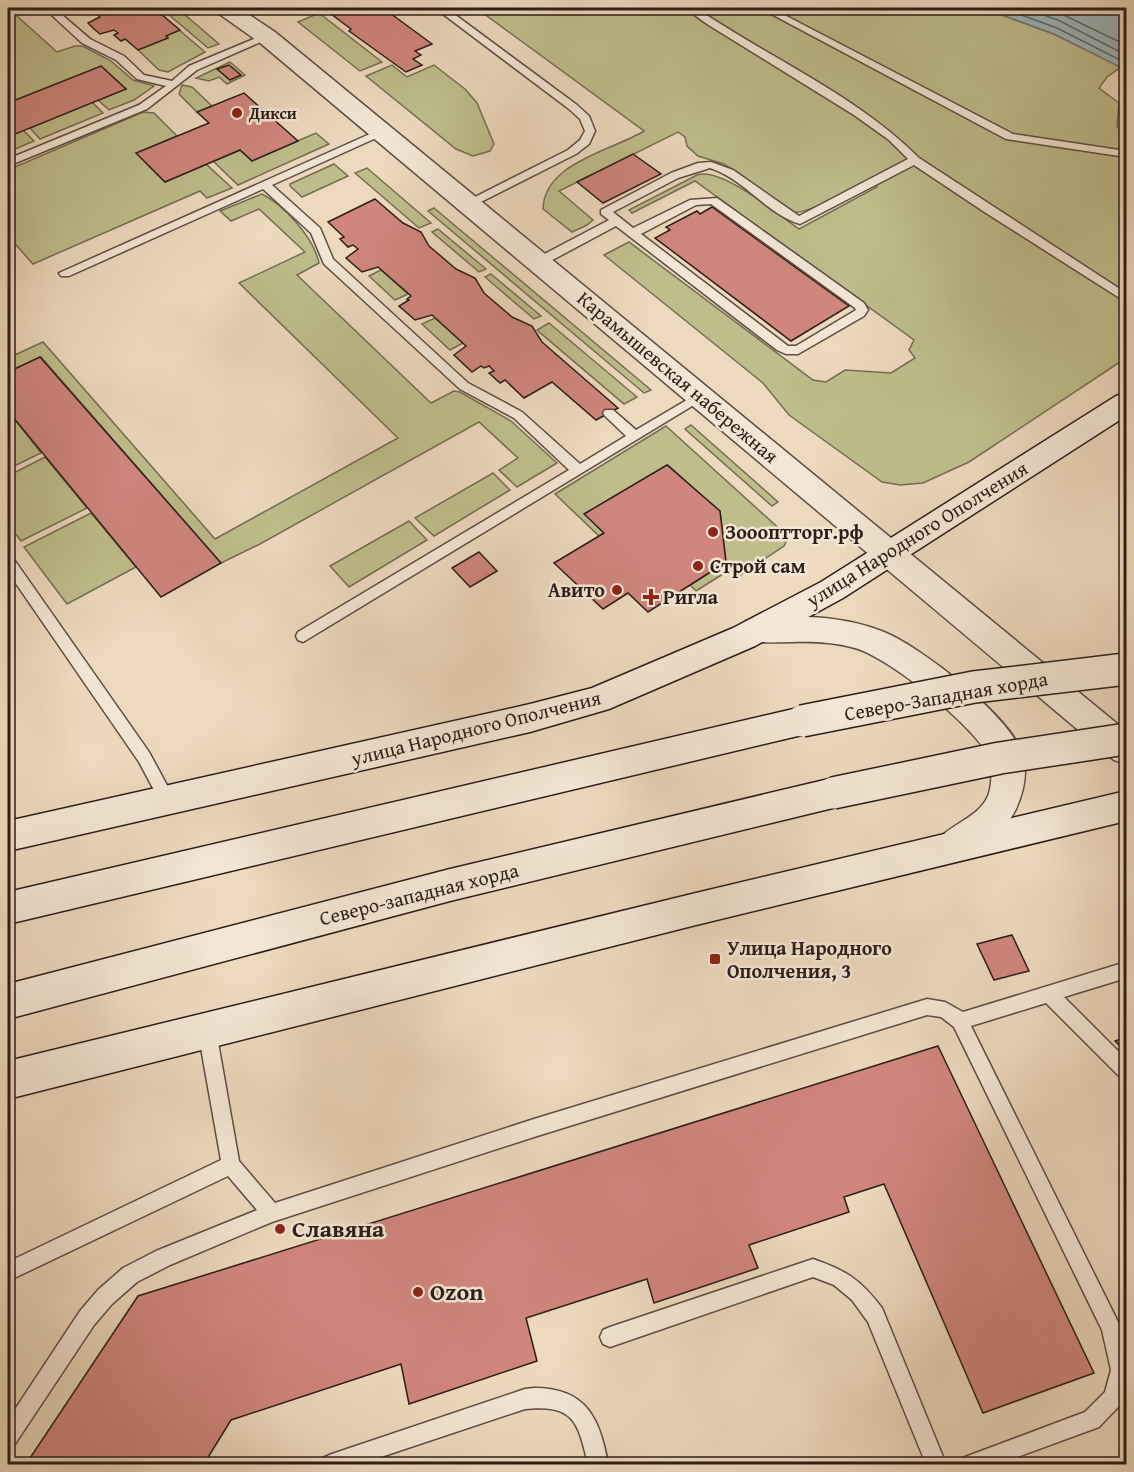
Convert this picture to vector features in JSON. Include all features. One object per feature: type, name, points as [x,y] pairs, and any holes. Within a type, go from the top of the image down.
[{"type":"main road","name":"Карамышевская набережная","points":[[226,8],[267,37],[1126,750]]},
{"type":"main road","name":"улица Народного Ополчения","points":[[8,837],[531,718],[598,700],[757,630],[832,590],[1126,403]]},
{"type":"main road","points":[[757,630],[808,629],[856,636],[890,648],[924,671],[982,725],[1005,752],[1009,782],[998,812],[978,832],[950,848]]},
{"type":"main road","name":"Северо-Западная хорда","points":[[8,908],[802,721],[974,687],[1126,669]]},
{"type":"main road","name":"Северо-западная хорда","points":[[8,1002],[450,885],[832,793],[1000,758],[1126,739]]},
{"type":"main road","points":[[8,1080],[1126,806]]},
{"type":"lane","points":[[49,8],[86,41],[120,58],[141,77],[173,84]]},
{"type":"lane","points":[[440,8],[573,107],[585,118],[590,131],[585,142],[572,152],[469,204]]},
{"type":"lane","points":[[690,8],[858,113],[893,138],[915,160],[1126,298]]},
{"type":"lane","points":[[765,8],[1010,137],[1126,154]]},
{"type":"lane","points":[[8,163],[143,107],[193,68],[267,37]]},
{"type":"lane","points":[[65,273],[381,132]]},
{"type":"lane","points":[[633,233],[694,202],[713,200],[856,302],[862,310],[855,317],[804,348],[786,350],[604,212],[699,165],[709,164],[727,172],[789,216],[800,220],[915,160]]},
{"type":"lane","points":[[265,185],[316,231],[328,261],[464,386],[518,415],[578,470]]},
{"type":"lane","points":[[539,262],[616,221]]},
{"type":"lane","points":[[303,636],[701,396]]},
{"type":"lane","points":[[609,413],[635,436]]},
{"type":"lane","points":[[8,562],[144,757],[167,801]]},
{"type":"lane","points":[[960,1021],[1126,970]]},
{"type":"lane","points":[[1049,994],[1126,1071]]},
{"type":"lane","points":[[8,1437],[87,1318],[105,1297],[130,1275],[163,1258],[272,1213],[534,1128],[927,1007],[940,1007],[952,1012],[960,1021],[1111,1328],[1121,1370],[1113,1398],[1092,1420],[972,1464]]},
{"type":"lane","points":[[207,1030],[231,1165],[272,1213]]},
{"type":"lane","points":[[8,1272],[231,1165]]},
{"type":"lane","points":[[610,1337],[813,1268],[840,1278],[859,1293],[875,1315],[936,1464]]},
{"type":"lane","points":[[332,1464],[525,1399],[542,1396],[567,1404],[587,1423],[598,1464]]},
{"type":"shaded area","points":[[8,8],[57,52],[83,46],[111,61],[133,80],[154,86],[134,100],[109,110],[98,100],[126,89],[101,66],[8,103]]},
{"type":"shaded area","points":[[161,8],[177,8],[219,44],[208,48]]},
{"type":"shaded area","points":[[476,8],[982,8],[1054,34],[1121,67],[1107,77],[1099,88],[1119,103],[1117,127],[1126,135],[1126,358],[969,462],[923,483],[900,485],[882,482],[789,415],[763,383],[604,255],[629,242],[813,380],[826,382],[845,370],[891,373],[915,358],[909,350],[914,340],[695,181],[632,213],[629,210],[697,175],[708,174],[749,193],[799,229],[877,187],[869,181],[820,205],[794,212],[724,164],[698,156],[687,146],[685,137],[678,132],[559,191],[593,220],[572,232],[543,209],[546,193],[555,180],[582,160],[644,131]]},
{"type":"shaded area","points":[[319,13],[382,62],[360,71],[298,22]]},
{"type":"shaded area","points":[[178,29],[205,52],[168,72],[159,70],[138,50],[168,38],[164,34]]},
{"type":"shaded area","points":[[230,62],[245,75],[227,84],[219,77],[209,81],[196,78]]},
{"type":"shaded area","points":[[392,65],[407,77],[434,65],[465,89],[477,103],[494,144],[490,151],[473,156],[456,149],[366,76]]},
{"type":"shaded area","points":[[182,85],[192,87],[212,106],[197,112],[179,94]]},
{"type":"shaded area","points":[[92,102],[103,113],[40,139],[30,128]]},
{"type":"shaded area","points":[[143,112],[154,113],[177,136],[137,153],[206,164],[232,188],[207,198],[200,191],[33,264],[8,236],[8,170]]},
{"type":"shaded area","points":[[23,130],[34,141],[8,152],[8,137]]},
{"type":"shaded area","points":[[316,133],[329,144],[238,185],[213,161],[240,150],[252,160]]},
{"type":"shaded area","points":[[334,164],[348,176],[302,197],[290,186],[290,184]]},
{"type":"shaded area","points":[[367,168],[431,223],[419,228],[355,173]]},
{"type":"shaded area","points":[[262,194],[271,199],[297,223],[316,253],[319,263],[297,275],[431,403],[454,391],[460,392],[511,421],[557,463],[517,487],[499,470],[518,458],[479,422],[260,544],[221,563],[41,357],[8,372],[8,358],[43,342],[215,539],[398,438],[239,283],[305,252],[259,209],[231,221],[220,211]]},
{"type":"shaded area","points":[[434,208],[651,390],[644,393],[428,211]]},
{"type":"shaded area","points":[[438,229],[486,269],[479,272],[432,232]]},
{"type":"shaded area","points":[[381,270],[408,294],[395,300],[369,276]]},
{"type":"shaded area","points":[[491,274],[541,316],[534,319],[485,277]]},
{"type":"shaded area","points":[[435,318],[463,343],[450,350],[422,324]]},
{"type":"shaded area","points":[[549,323],[637,397],[624,404],[537,330]]},
{"type":"shaded area","points":[[8,411],[41,453],[8,469]]},
{"type":"shaded area","points":[[691,425],[778,502],[772,506],[685,429]]},
{"type":"shaded area","points":[[666,426],[784,533],[787,540],[784,546],[739,576],[731,569],[696,591],[690,585],[726,562],[720,512],[668,465],[585,514],[604,533],[599,536],[555,494]]},
{"type":"shaded area","points":[[45,457],[87,508],[21,541],[8,524],[8,476]]},
{"type":"shaded area","points":[[493,473],[510,490],[434,536],[415,518]]},
{"type":"shaded area","points":[[91,513],[136,567],[67,604],[24,547]]},
{"type":"shaded area","points":[[409,521],[427,540],[349,587],[330,566]]},
{"type":"water","points":[[983,8],[1126,8],[1126,70],[1054,34]]},
{"type":"building","points":[[89,8],[159,8],[161,14],[180,30],[166,36],[168,38],[138,50],[125,39],[121,41],[114,35],[118,33],[114,30],[100,34],[94,29],[88,23],[100,17]]},
{"type":"building","points":[[335,8],[383,8],[432,44],[415,51],[421,55],[413,59],[422,65],[406,72],[349,31],[351,29],[327,11]]},
{"type":"building","points":[[229,65],[241,75],[230,80],[217,69]]},
{"type":"building","points":[[101,66],[126,89],[8,137],[8,103]]},
{"type":"building","points":[[244,93],[298,141],[252,161],[240,150],[165,182],[136,153],[209,123],[197,112]]},
{"type":"building","points":[[633,154],[661,174],[603,203],[577,182]]},
{"type":"building","points":[[375,199],[403,223],[421,232],[429,246],[456,269],[475,278],[484,293],[512,317],[532,326],[542,342],[618,408],[596,420],[552,382],[524,398],[505,380],[500,383],[489,373],[494,371],[489,366],[484,368],[481,366],[472,372],[454,355],[466,346],[432,315],[415,320],[399,306],[411,296],[378,267],[362,272],[346,258],[358,249],[353,245],[348,247],[340,239],[344,237],[328,222]]},
{"type":"building","points":[[712,207],[849,306],[791,341],[655,238],[670,230],[666,227],[697,211],[700,214]]},
{"type":"building","points":[[40,357],[221,563],[161,597],[8,411],[8,372]]},
{"type":"building","points":[[667,465],[720,511],[726,562],[648,612],[628,593],[603,609],[554,563],[604,533],[584,514]]},
{"type":"building","points":[[479,552],[497,571],[470,587],[452,568]]},
{"type":"building","points":[[1012,935],[1029,971],[994,980],[977,944]]},
{"type":"building","points":[[1126,1037],[1126,1052],[1115,1041]]},
{"type":"building","points":[[938,1046],[1094,1373],[983,1413],[884,1184],[844,1197],[849,1212],[749,1245],[758,1268],[654,1303],[647,1279],[526,1318],[537,1361],[409,1404],[401,1364],[231,1420],[204,1464],[26,1464],[138,1296]]},
{"type":"place","name":"Дикси","points":[[237,113]]},
{"type":"place","name":"Зоооптторг.рф","points":[[713,532]]},
{"type":"place","name":"Строй сам","points":[[698,566]]},
{"type":"place","name":"Авито","points":[[617,590]]},
{"type":"place","name":"Ригла","points":[[651,597]]},
{"type":"place","name":"Улица Народного Ополчения, 3","points":[[715,959]]},
{"type":"place","name":"Славяна","points":[[280,1229]]},
{"type":"place","name":"Ozon","points":[[418,1292]]}]
